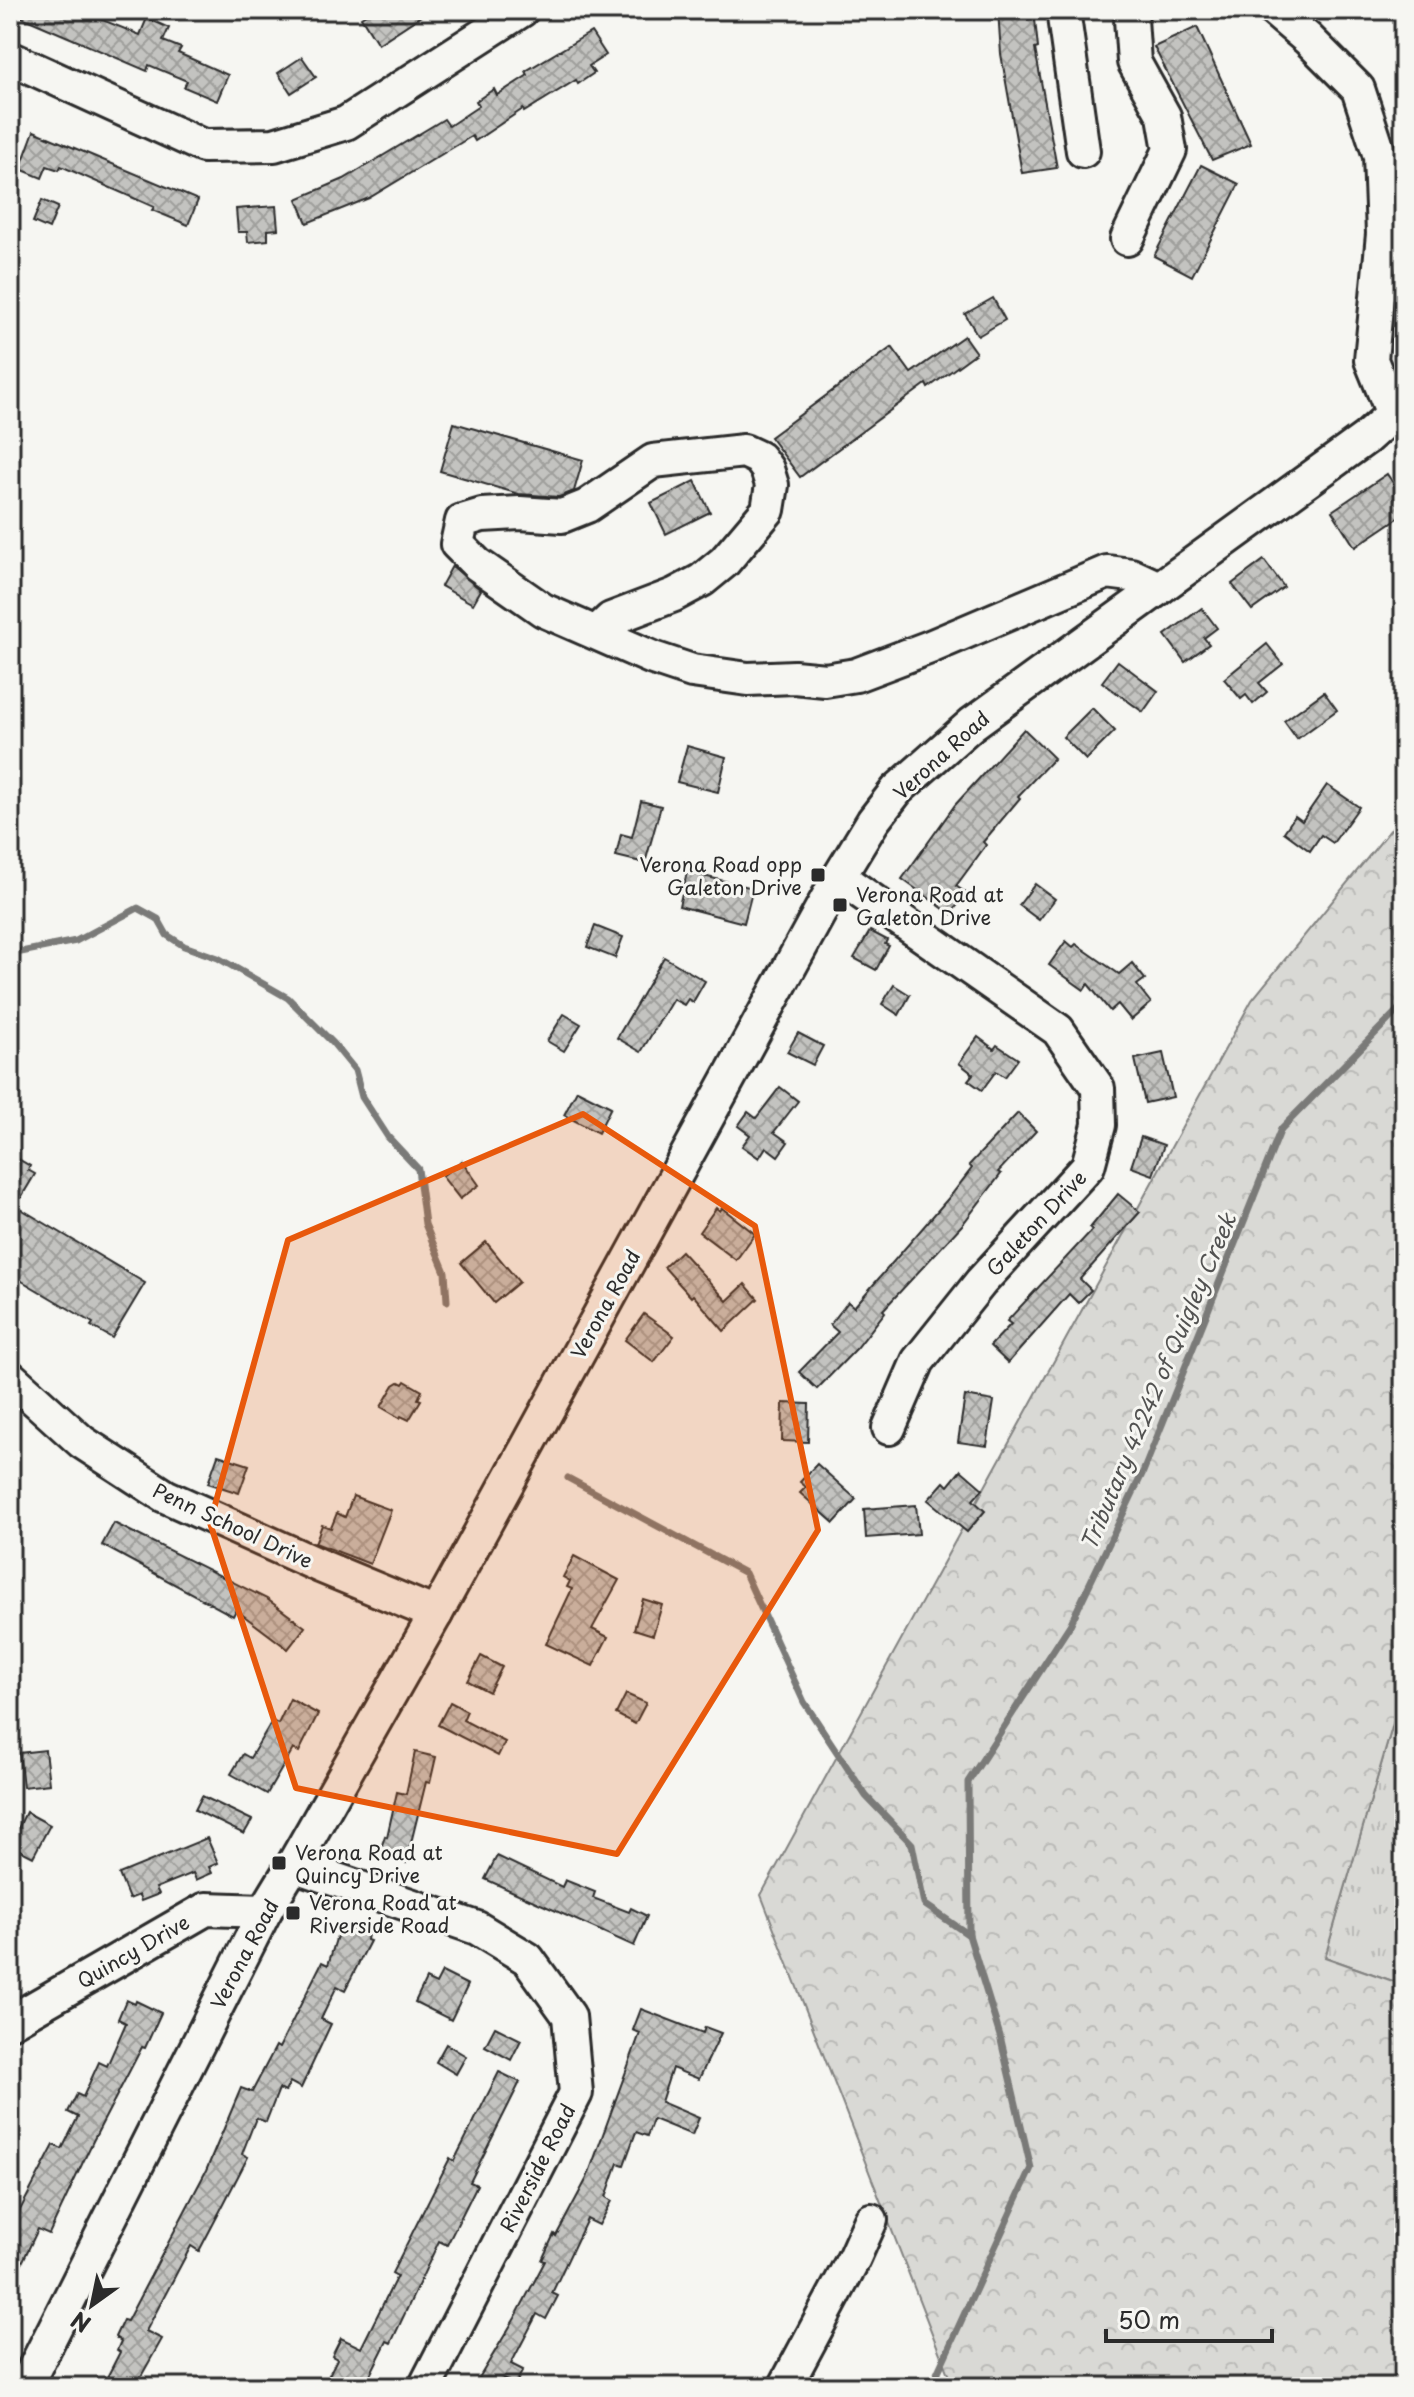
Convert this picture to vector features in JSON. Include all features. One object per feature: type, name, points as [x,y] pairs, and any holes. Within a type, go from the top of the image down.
[{"type":"street","points":[[10,58],[203,146],[274,145],[346,123],[480,22],[522,10]]},
{"type":"street","points":[[1063,10],[1083,151]]},
{"type":"street","points":[[1127,239],[1170,150],[1164,116],[1134,62],[1133,10]]},
{"type":"street","points":[[1274,10],[1358,89],[1380,156],[1383,234],[1371,360],[1399,409]]},
{"type":"street","name":"Verona Road","points":[[25,2387],[265,1911],[436,1614],[839,877],[873,821],[908,781],[972,724],[1366,438],[1399,409]]},
{"type":"street","points":[[596,633],[611,619],[674,595],[702,580],[733,553],[768,510],[772,485],[767,469],[759,458],[744,451],[653,461],[587,506],[562,516],[507,513],[482,515],[462,521],[457,544],[477,564],[543,610],[596,633],[692,671],[748,679],[794,677],[825,680],[856,675],[1107,572],[1131,575],[1159,588]]},
{"type":"street","name":"Galeton Drive","points":[[839,877],[1058,1030],[1098,1088],[1099,1125],[1088,1166],[981,1282],[918,1361],[889,1428]]},
{"type":"street","name":"Penn School Drive","points":[[10,1377],[82,1442],[165,1496],[436,1614]]},
{"type":"street","name":"Riverside Road","points":[[293,1865],[477,1928],[528,1959],[569,2016],[576,2093],[425,2387]]},
{"type":"street","name":"Quincy Drive","points":[[10,2022],[206,1909],[265,1911]]},
{"type":"street","points":[[785,2387],[871,2220]]},
{"type":"highlighted area","points":[[583,1114],[755,1226],[818,1530],[617,1854],[296,1788],[210,1523],[288,1240]]},
{"type":"green space","points":[[1404,813],[1404,1686],[1325,1957],[1404,1985],[1404,2387],[953,2387],[761,1895],[1252,1000]]},
{"type":"green space","points":[[1404,1686],[1404,1985],[1325,1957]]},
{"type":"building","points":[[10,10],[104,10],[100,19],[140,35],[147,18],[169,28],[163,41],[181,48],[178,53],[228,75],[217,101],[184,87],[187,81],[149,65],[147,71]]},
{"type":"building","points":[[373,10],[430,10],[378,44],[361,17]]},
{"type":"building","points":[[998,10],[1034,10],[1038,48],[1035,49],[1057,168],[1022,173],[1001,54]]},
{"type":"building","points":[[1197,27],[1251,144],[1212,160],[1154,47]]},
{"type":"building","points":[[591,32],[606,55],[589,66],[594,73],[578,84],[576,80],[524,112],[523,109],[475,141],[472,136],[369,198],[307,223],[297,199],[344,179],[444,119],[449,126],[479,106],[476,101],[494,89],[497,95],[528,75],[526,71]]},
{"type":"building","points":[[302,57],[316,77],[291,93],[278,73]]},
{"type":"building","points":[[34,131],[198,200],[188,225],[61,166],[59,170],[47,166],[42,178],[20,169]]},
{"type":"building","points":[[1201,165],[1239,184],[1192,276],[1154,256]]},
{"type":"building","points":[[42,200],[58,207],[49,229],[33,222]]},
{"type":"building","points":[[276,206],[278,229],[268,230],[268,240],[248,242],[247,232],[238,232],[236,209]]},
{"type":"building","points":[[993,298],[1005,320],[978,336],[965,314]]},
{"type":"building","points":[[964,336],[976,353],[928,388],[926,384],[800,477],[770,437],[892,347],[911,373]]},
{"type":"building","points":[[454,423],[583,460],[574,491],[559,497],[519,494],[440,471]]},
{"type":"building","points":[[1387,474],[1404,499],[1404,514],[1355,547],[1332,511]]},
{"type":"building","points":[[695,481],[710,512],[666,534],[651,503]]},
{"type":"building","points":[[1264,560],[1284,587],[1252,610],[1232,584]]},
{"type":"building","points":[[452,566],[481,590],[473,604],[441,586]]},
{"type":"building","points":[[1202,608],[1217,628],[1204,638],[1209,644],[1185,662],[1165,635]]},
{"type":"building","points":[[1267,644],[1283,664],[1259,683],[1267,692],[1253,704],[1246,695],[1241,699],[1224,679]]},
{"type":"building","points":[[1118,661],[1158,691],[1143,712],[1102,682]]},
{"type":"building","points":[[1324,692],[1337,710],[1297,739],[1284,721]]},
{"type":"building","points":[[1092,708],[1115,731],[1086,760],[1063,737]]},
{"type":"building","points":[[1024,729],[1054,758],[1018,796],[1020,798],[983,842],[986,845],[956,886],[966,893],[951,914],[902,879],[955,805]]},
{"type":"building","points":[[687,746],[726,757],[718,792],[677,782]]},
{"type":"building","points":[[1327,785],[1359,807],[1333,843],[1321,835],[1310,851],[1284,832],[1295,816],[1302,821]]},
{"type":"building","points":[[641,801],[661,806],[645,863],[616,856],[621,834],[632,837]]},
{"type":"building","points":[[687,872],[753,888],[744,923],[679,906]]},
{"type":"building","points":[[1035,884],[1055,899],[1039,920],[1019,905]]},
{"type":"building","points":[[595,926],[623,937],[615,958],[587,947]]},
{"type":"building","points":[[870,931],[887,940],[885,944],[889,946],[876,970],[854,958]]},
{"type":"building","points":[[1066,941],[1073,947],[1076,944],[1119,974],[1132,963],[1145,979],[1137,985],[1151,1003],[1131,1020],[1118,1004],[1110,1011],[1088,984],[1084,990],[1049,965]]},
{"type":"building","points":[[664,957],[705,981],[693,1002],[688,999],[684,1005],[673,999],[641,1052],[617,1038]]},
{"type":"building","points":[[894,985],[910,995],[899,1015],[882,1004]]},
{"type":"building","points":[[564,1014],[581,1024],[564,1051],[547,1041]]},
{"type":"building","points":[[798,1033],[823,1046],[813,1065],[787,1052]]},
{"type":"building","points":[[978,1037],[994,1049],[997,1045],[1018,1059],[1005,1077],[996,1071],[982,1090],[968,1080],[973,1074],[959,1063]]},
{"type":"building","points":[[1163,1053],[1173,1097],[1145,1103],[1135,1059]]},
{"type":"building","points":[[780,1087],[798,1101],[774,1132],[788,1142],[778,1156],[766,1147],[759,1158],[742,1146],[750,1135],[738,1126],[748,1112],[756,1118]]},
{"type":"building","points":[[577,1090],[611,1107],[598,1133],[564,1115]]},
{"type":"building","points":[[1018,1113],[1036,1131],[998,1172],[1001,1174],[962,1225],[883,1310],[885,1312],[857,1348],[817,1389],[799,1372],[838,1332],[830,1325],[848,1302],[854,1307],[952,1194],[972,1168],[969,1165]]},
{"type":"building","points":[[1141,1137],[1164,1145],[1153,1175],[1131,1167]]},
{"type":"building","points":[[10,1154],[30,1166],[28,1170],[35,1174],[16,1206],[145,1283],[112,1338],[91,1326],[93,1323],[10,1274]]},
{"type":"building","points":[[462,1161],[479,1185],[460,1199],[442,1176]]},
{"type":"building","points":[[1118,1194],[1140,1212],[1080,1279],[1091,1290],[1078,1303],[1069,1294],[1008,1363],[990,1346],[1011,1324],[1007,1321],[1092,1230],[1090,1228]]},
{"type":"building","points":[[716,1208],[720,1211],[722,1208],[755,1234],[736,1260],[699,1232]]},
{"type":"building","points":[[486,1242],[519,1282],[494,1303],[461,1263]]},
{"type":"building","points":[[681,1251],[727,1301],[745,1284],[758,1299],[724,1331],[664,1267]]},
{"type":"building","points":[[644,1314],[674,1336],[654,1362],[625,1340]]},
{"type":"building","points":[[405,1381],[422,1391],[418,1399],[421,1400],[409,1420],[381,1407],[394,1385]]},
{"type":"building","points":[[965,1396],[994,1401],[987,1446],[958,1442]]},
{"type":"building","points":[[783,1403],[809,1404],[808,1442],[782,1441]]},
{"type":"building","points":[[218,1455],[249,1465],[239,1493],[208,1483]]},
{"type":"building","points":[[817,1464],[856,1499],[834,1523],[800,1493],[806,1487],[800,1482]]},
{"type":"building","points":[[961,1470],[983,1489],[973,1500],[985,1511],[967,1532],[928,1500],[944,1482],[948,1486]]},
{"type":"building","points":[[353,1496],[391,1510],[370,1564],[315,1543],[322,1525],[331,1528],[337,1513],[345,1517]]},
{"type":"building","points":[[916,1505],[919,1534],[866,1538],[864,1509]]},
{"type":"building","points":[[114,1523],[267,1599],[305,1627],[288,1649],[236,1610],[233,1616],[102,1545]]},
{"type":"building","points":[[574,1556],[619,1580],[592,1629],[608,1637],[593,1666],[546,1644],[572,1589],[567,1587],[570,1581],[563,1577]]},
{"type":"building","points":[[643,1599],[662,1605],[653,1635],[634,1629]]},
{"type":"building","points":[[481,1656],[502,1667],[489,1692],[468,1681]]},
{"type":"building","points":[[626,1694],[646,1703],[635,1724],[616,1714]]},
{"type":"building","points":[[290,1699],[318,1714],[299,1752],[293,1749],[267,1794],[231,1774],[243,1754],[250,1758],[272,1721],[278,1724]]},
{"type":"building","points":[[450,1702],[467,1711],[463,1720],[505,1742],[498,1756],[438,1725]]},
{"type":"building","points":[[45,1750],[49,1784],[23,1787],[19,1753]]},
{"type":"building","points":[[415,1752],[436,1757],[430,1783],[426,1782],[406,1863],[379,1854],[387,1837],[397,1792],[406,1794]]},
{"type":"building","points":[[202,1796],[252,1820],[244,1834],[195,1810]]},
{"type":"building","points":[[26,1812],[50,1825],[33,1857],[10,1845]]},
{"type":"building","points":[[207,1838],[218,1863],[209,1867],[212,1873],[196,1880],[193,1873],[156,1888],[159,1894],[141,1901],[139,1895],[129,1899],[119,1874]]},
{"type":"building","points":[[497,1856],[562,1887],[565,1880],[595,1892],[593,1898],[629,1912],[631,1908],[647,1916],[634,1946],[485,1879]]},
{"type":"building","points":[[340,1926],[368,1934],[367,1940],[370,1941],[345,1990],[337,1986],[321,2019],[331,2024],[301,2088],[290,2082],[285,2092],[279,2089],[266,2122],[256,2118],[242,2154],[248,2157],[199,2251],[191,2246],[146,2331],[162,2339],[135,2387],[102,2387],[120,2352],[117,2350],[121,2341],[115,2337],[123,2320],[127,2321],[206,2171],[241,2088],[252,2092],[276,2046],[279,2048],[322,1962],[328,1965]]},
{"type":"building","points":[[442,1972],[468,1985],[451,2020],[415,2002],[426,1979],[436,1984]]},
{"type":"building","points":[[126,2000],[135,2004],[136,2001],[161,2013],[93,2141],[49,2234],[38,2229],[10,2288],[10,2229],[54,2145],[62,2149],[78,2117],[68,2112],[77,2094],[83,2097],[99,2062],[107,2066],[126,2023],[118,2019]]},
{"type":"building","points":[[641,2009],[703,2033],[705,2027],[721,2033],[699,2079],[672,2068],[661,2102],[699,2118],[692,2135],[653,2119],[647,2136],[636,2132],[624,2165],[618,2163],[606,2197],[612,2201],[599,2225],[587,2219],[552,2293],[558,2296],[546,2319],[537,2314],[511,2364],[523,2370],[515,2385],[503,2379],[495,2387],[479,2378],[515,2318],[545,2261],[542,2260],[554,2234],[556,2236],[587,2178],[640,2033],[633,2030]]},
{"type":"building","points":[[495,2027],[521,2040],[511,2060],[485,2046]]},
{"type":"building","points":[[446,2044],[466,2056],[456,2074],[436,2062]]},
{"type":"building","points":[[499,2072],[520,2082],[470,2182],[477,2185],[447,2245],[439,2241],[391,2343],[387,2341],[364,2387],[323,2387],[337,2359],[332,2356],[341,2338],[361,2348],[397,2276],[392,2273],[450,2158],[454,2161]]},
{"type":"waterway","points":[[10,951],[21,952],[76,941],[138,908],[158,919],[167,935],[184,946],[218,958],[288,998],[355,1070],[362,1097],[388,1137],[418,1169],[425,1224],[445,1272],[447,1301]]},
{"type":"waterway","name":"Tributary 42242 of Quigley Creek","points":[[931,2387],[1031,2168],[1000,2036],[969,1935],[968,1782],[1070,1625],[1143,1472],[1281,1129],[1404,1004]]},
{"type":"waterway","points":[[568,1478],[745,1573],[804,1702],[866,1796],[912,1844],[924,1904],[969,1935]]},
{"type":"place","name":"Verona Road opp Galeton Drive","points":[[818,875]]},
{"type":"place","name":"Verona Road at Galeton Drive","points":[[840,905]]},
{"type":"place","name":"Verona Road at Quincy Drive","points":[[279,1863]]},
{"type":"place","name":"Verona Road at Riverside Road","points":[[293,1913]]}]
